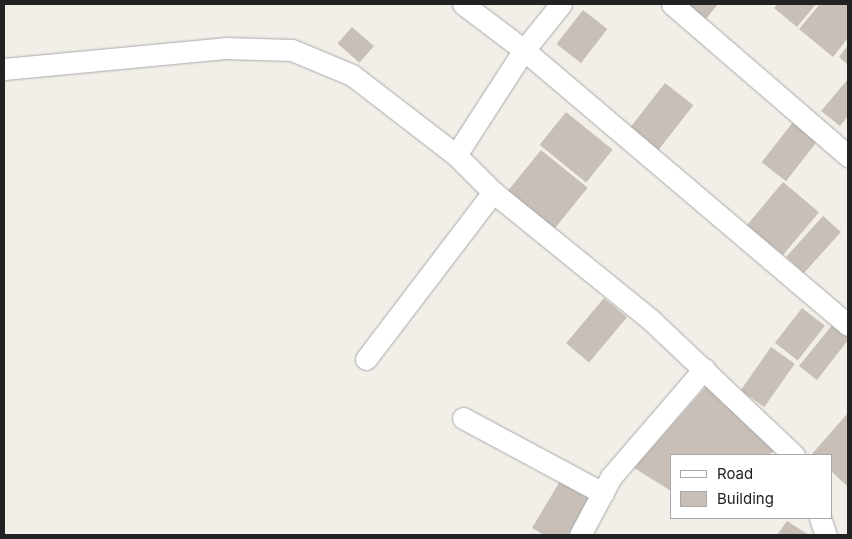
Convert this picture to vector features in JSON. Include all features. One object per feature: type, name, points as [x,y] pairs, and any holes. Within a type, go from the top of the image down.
[{"type":"street","points":[[463,4],[524,50],[848,325]]},
{"type":"street","points":[[456,155],[524,50],[561,4]]},
{"type":"street","points":[[672,4],[848,156]]},
{"type":"street","points":[[4,69],[225,48],[292,50],[352,75],[456,155],[493,192],[651,320],[793,454]]},
{"type":"street","points":[[366,359],[493,192]]},
{"type":"street","points":[[580,535],[612,477],[704,369]]},
{"type":"street","points":[[463,418],[602,493]]},
{"type":"street","points":[[820,519],[826,535]]},
{"type":"building","points":[[688,4],[718,4],[706,19]]},
{"type":"building","points":[[778,4],[816,4],[797,27],[774,8]]},
{"type":"building","points":[[820,4],[848,4],[848,38],[833,57],[799,29]]},
{"type":"building","points":[[583,10],[607,29],[581,63],[557,44]]},
{"type":"building","points":[[352,27],[374,46],[359,63],[338,44]]},
{"type":"building","points":[[848,45],[848,65],[839,57]]},
{"type":"building","points":[[848,79],[848,116],[840,126],[821,111]]},
{"type":"building","points":[[665,83],[693,105],[653,156],[625,134]]},
{"type":"building","points":[[566,112],[613,150],[586,182],[540,145]]},
{"type":"building","points":[[793,122],[817,141],[786,181],[762,162]]},
{"type":"building","points":[[541,150],[588,188],[554,229],[508,191]]},
{"type":"building","points":[[783,182],[819,212],[783,255],[747,225]]},
{"type":"building","points":[[823,216],[841,232],[804,273],[786,257]]},
{"type":"building","points":[[604,298],[627,317],[589,362],[566,343]]},
{"type":"building","points":[[802,308],[825,326],[798,361],[775,343]]},
{"type":"building","points":[[833,324],[848,336],[848,340],[817,380],[799,366]]},
{"type":"building","points":[[771,347],[795,364],[764,407],[741,390]]},
{"type":"building","points":[[710,382],[781,445],[770,454],[670,454],[670,490],[634,468]]},
{"type":"building","points":[[848,413],[848,487],[832,472],[832,454],[812,454]]},
{"type":"building","points":[[560,481],[590,499],[568,535],[544,535],[532,528]]},
{"type":"building","points":[[787,521],[809,535],[777,535]]}]
